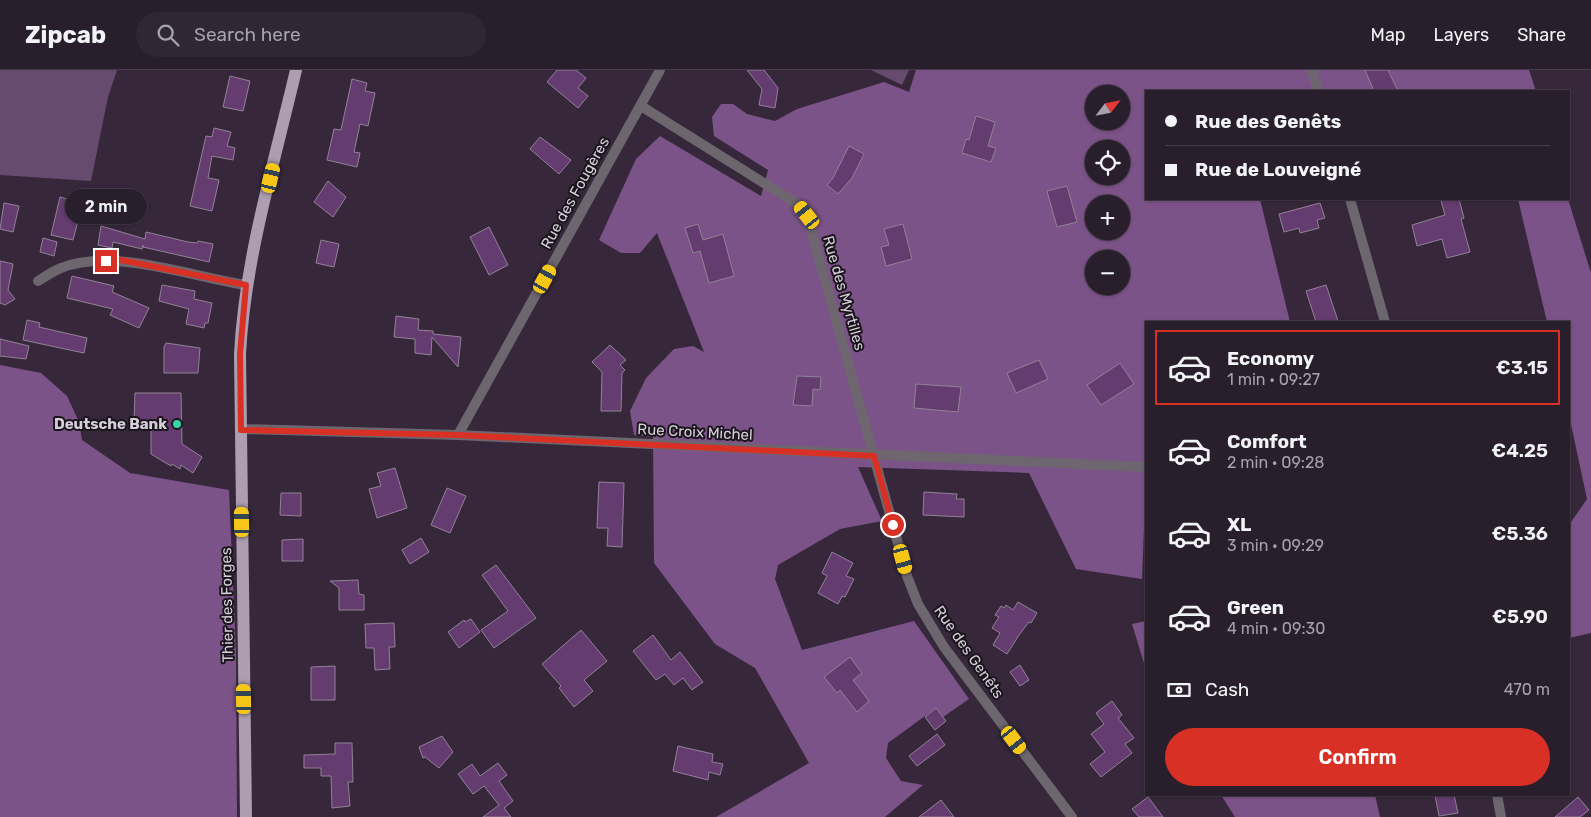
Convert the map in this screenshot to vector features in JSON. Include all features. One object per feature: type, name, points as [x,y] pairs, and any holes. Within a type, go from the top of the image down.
[{"type":"main road","name":"Thier des Forges","points":[[246,817],[240,354],[246,285],[296,70]]},
{"type":"street","name":"Rue des Fougères","points":[[458,435],[660,70]]},
{"type":"street","points":[[1312,70],[1318,90]]},
{"type":"street","name":"Rue des Myrtilles","points":[[641,106],[799,205],[807,215],[874,456]]},
{"type":"street","points":[[1350,200],[1385,321]]},
{"type":"street","points":[[38,281],[61,267],[90,262],[121,260],[246,285]]},
{"type":"street","name":"Rue Croix Michel","points":[[241,430],[458,435],[874,456],[1145,467]]},
{"type":"street","name":"Rue des Genêts","points":[[874,456],[907,576],[918,604],[944,647],[1072,817]]},
{"type":"street","points":[[1497,796],[1501,817]]},
{"type":"shaded area","points":[[0,70],[117,70],[108,97],[91,181],[0,175]]},
{"type":"shaded area","points":[[871,70],[909,70],[902,85]]},
{"type":"shaded area","points":[[916,70],[1529,70],[1536,90],[1145,90],[1145,200],[1260,200],[1290,321],[1145,321],[1145,505],[1142,579],[1076,569],[1029,473],[858,467],[882,521],[840,529],[778,565],[775,579],[802,650],[914,621],[969,699],[943,717],[936,708],[888,743],[886,758],[901,781],[923,785],[885,817],[716,817],[809,763],[755,668],[715,644],[654,563],[653,437],[634,435],[630,411],[646,378],[674,349],[693,346],[704,352],[657,233],[640,253],[621,253],[599,240],[636,159],[660,136],[761,196],[768,170],[714,136],[712,117],[721,104],[733,104],[747,114],[775,121],[797,109],[884,82],[909,92]]},
{"type":"shaded area","points":[[1518,200],[1568,200],[1591,273],[1591,633],[1570,638],[1570,524],[1587,499],[1570,420],[1570,321],[1547,321]]},
{"type":"shaded area","points":[[0,365],[41,373],[67,396],[79,422],[82,440],[130,473],[229,490],[236,653],[237,817],[0,817]]},
{"type":"shaded area","points":[[1145,621],[1145,667],[1132,624]]},
{"type":"shaded area","points":[[1222,796],[1375,796],[1380,817],[1235,817]]},
{"type":"building","points":[[557,70],[576,70],[586,78],[578,88],[588,96],[578,108],[547,82]]},
{"type":"building","points":[[747,70],[764,70],[778,88],[775,108],[759,105],[762,89]]},
{"type":"building","points":[[1365,70],[1388,70],[1398,90],[1374,90]]},
{"type":"building","points":[[230,76],[250,81],[243,111],[223,107]]},
{"type":"building","points":[[352,79],[367,83],[365,91],[375,93],[368,126],[360,124],[354,152],[360,153],[357,167],[327,160],[334,129],[341,130]]},
{"type":"building","points":[[976,116],[995,122],[988,146],[996,148],[991,162],[962,153],[966,139],[969,140]]},
{"type":"building","points":[[214,128],[231,132],[227,146],[235,148],[233,160],[212,156],[208,178],[219,180],[212,211],[190,206],[206,136],[212,137]]},
{"type":"building","points":[[540,137],[571,160],[559,174],[530,149]]},
{"type":"building","points":[[849,146],[864,154],[852,178],[838,194],[827,185],[833,178]]},
{"type":"building","points":[[328,181],[346,197],[333,217],[314,202]]},
{"type":"building","points":[[1067,186],[1077,222],[1057,227],[1047,191]]},
{"type":"building","points":[[60,197],[78,202],[74,221],[78,221],[73,240],[51,235]]},
{"type":"building","points":[[1459,200],[1464,218],[1461,219],[1470,252],[1447,258],[1442,239],[1417,246],[1412,225],[1445,215],[1441,201]]},
{"type":"building","points":[[4,203],[19,206],[13,232],[0,229]]},
{"type":"building","points":[[1320,203],[1325,218],[1317,220],[1319,228],[1300,233],[1299,228],[1284,232],[1279,214]]},
{"type":"building","points":[[698,224],[703,240],[723,234],[734,276],[709,283],[700,251],[693,253],[685,228]]},
{"type":"building","points":[[903,224],[912,259],[886,266],[881,247],[889,245],[884,229]]},
{"type":"building","points":[[101,226],[145,239],[146,232],[188,242],[197,243],[198,241],[213,244],[209,262],[143,247],[143,245],[142,249],[113,242],[112,248],[98,245]]},
{"type":"building","points":[[489,227],[508,265],[489,275],[470,237]]},
{"type":"building","points":[[43,238],[57,242],[54,256],[40,252]]},
{"type":"building","points":[[321,240],[339,244],[334,267],[316,263]]},
{"type":"building","points":[[0,261],[13,264],[8,290],[15,299],[5,305],[0,303]]},
{"type":"building","points":[[72,276],[114,286],[112,292],[149,308],[139,328],[110,315],[113,309],[67,298]]},
{"type":"building","points":[[162,285],[195,291],[194,299],[212,303],[208,323],[205,323],[204,328],[186,324],[189,309],[159,301]]},
{"type":"building","points":[[1326,285],[1338,321],[1316,321],[1306,291]]},
{"type":"building","points":[[396,316],[419,319],[418,330],[433,331],[433,334],[461,337],[458,367],[432,337],[431,355],[415,353],[415,339],[394,337]]},
{"type":"building","points":[[27,320],[40,323],[39,327],[87,338],[84,353],[23,340]]},
{"type":"building","points":[[0,339],[29,346],[26,359],[0,356]]},
{"type":"building","points":[[166,343],[200,348],[198,373],[164,373],[164,347]]},
{"type":"building","points":[[610,345],[626,360],[620,365],[625,370],[622,373],[621,411],[601,411],[602,372],[592,362]]},
{"type":"building","points":[[1039,360],[1048,379],[1016,393],[1007,373]]},
{"type":"building","points":[[1120,363],[1134,384],[1101,405],[1087,385]]},
{"type":"building","points":[[797,376],[821,377],[820,390],[813,389],[812,406],[793,405]]},
{"type":"building","points":[[916,384],[961,387],[958,412],[914,408]]},
{"type":"building","points":[[135,393],[181,393],[182,444],[202,457],[193,473],[181,465],[180,469],[172,464],[171,466],[151,454],[151,426],[143,426],[143,421],[134,421]]},
{"type":"building","points":[[395,468],[407,508],[377,518],[369,489],[381,486],[377,473]]},
{"type":"building","points":[[599,482],[624,483],[622,547],[607,546],[608,528],[597,528]]},
{"type":"building","points":[[447,488],[466,496],[450,533],[431,525]]},
{"type":"building","points":[[924,492],[957,494],[956,499],[964,499],[964,517],[923,515]]},
{"type":"building","points":[[281,493],[301,493],[301,516],[280,515]]},
{"type":"building","points":[[421,538],[429,552],[410,564],[402,550]]},
{"type":"building","points":[[303,539],[303,561],[282,561],[282,540]]},
{"type":"building","points":[[832,552],[853,563],[846,576],[854,579],[845,597],[842,596],[838,604],[818,593],[827,576],[822,573]]},
{"type":"building","points":[[496,565],[536,618],[494,648],[481,630],[508,611],[482,575]]},
{"type":"building","points":[[358,580],[359,594],[364,595],[364,610],[339,610],[339,588],[330,581]]},
{"type":"building","points":[[1018,602],[1037,613],[1031,623],[1029,622],[1019,635],[1007,654],[993,645],[1000,633],[992,628],[999,617],[995,615],[1001,606],[1004,608],[1006,605],[1013,610]]},
{"type":"building","points":[[471,619],[480,632],[459,648],[448,632],[464,620],[465,622]]},
{"type":"building","points":[[394,623],[395,647],[389,647],[390,669],[375,670],[374,648],[366,648],[365,624]]},
{"type":"building","points":[[581,630],[607,661],[584,680],[593,691],[574,707],[559,688],[561,686],[542,664]]},
{"type":"building","points":[[653,635],[671,660],[680,652],[703,682],[692,690],[683,678],[674,685],[665,674],[656,680],[633,651]]},
{"type":"building","points":[[850,657],[862,673],[853,680],[869,701],[857,712],[840,690],[837,693],[824,677]]},
{"type":"building","points":[[1020,665],[1029,680],[1020,686],[1010,672]]},
{"type":"building","points":[[335,666],[335,700],[311,700],[311,667]]},
{"type":"building","points":[[1112,701],[1122,715],[1118,718],[1134,738],[1125,744],[1132,753],[1101,777],[1090,764],[1105,752],[1091,734],[1104,724],[1096,713]]},
{"type":"building","points":[[936,708],[946,721],[935,730],[925,717]]},
{"type":"building","points":[[937,734],[945,745],[917,766],[909,756]]},
{"type":"building","points":[[442,736],[453,752],[439,768],[425,757],[423,758],[419,747]]},
{"type":"building","points":[[335,743],[352,743],[353,782],[348,782],[350,806],[332,808],[331,776],[321,776],[321,768],[304,768],[304,755],[335,754]]},
{"type":"building","points":[[678,746],[713,754],[712,762],[723,764],[720,775],[709,772],[708,780],[673,771]]},
{"type":"building","points":[[498,763],[507,775],[499,781],[513,801],[504,808],[511,817],[483,817],[499,805],[484,786],[473,794],[458,774],[472,764],[480,776]]},
{"type":"building","points":[[1435,796],[1454,796],[1458,813],[1439,816]]},
{"type":"building","points":[[1148,797],[1163,817],[1139,817],[1132,809]]},
{"type":"building","points":[[1578,797],[1589,810],[1580,817],[1555,817]]},
{"type":"building","points":[[941,800],[954,817],[919,817]]},
{"type":"place","name":"Deutsche Bank","points":[[177,424]]},
{"type":"route","points":[[106,261],[121,260],[246,285],[241,325],[240,354],[241,430],[458,435],[874,456],[893,525]]}]
